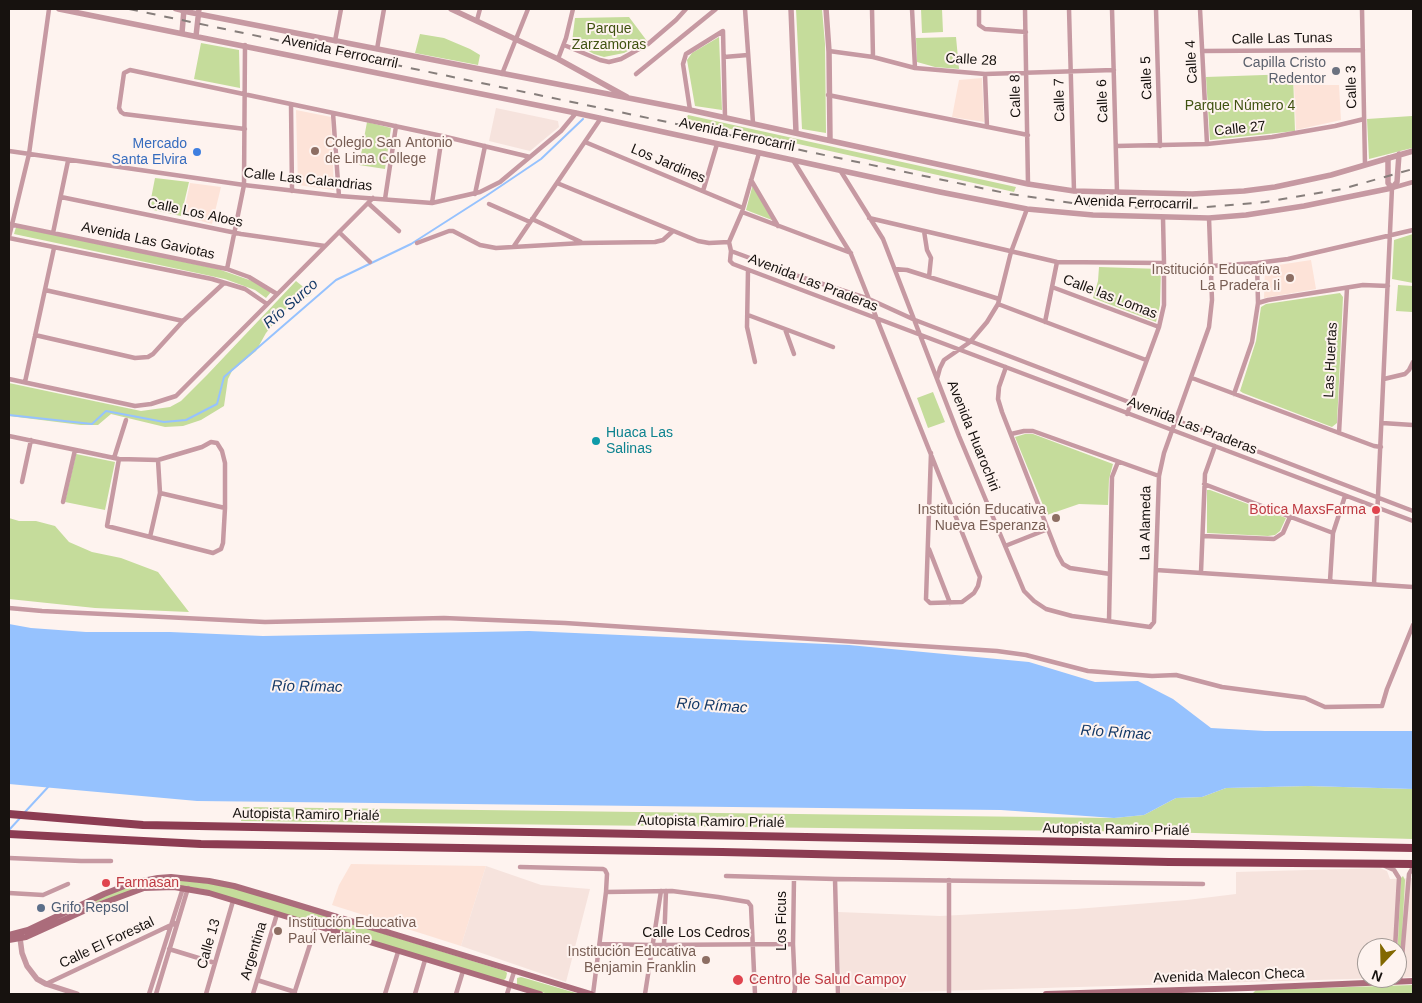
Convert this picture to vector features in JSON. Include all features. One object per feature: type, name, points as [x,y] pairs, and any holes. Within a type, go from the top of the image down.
[{"type":"highway","name":"Autopista Ramiro Prialé","points":[[9,814],[143,825],[1413,848]]},
{"type":"highway","points":[[9,834],[201,844],[712,851],[1413,866]]},
{"type":"main road","points":[[9,935],[28,930],[117,888],[146,880],[171,877],[234,886],[592,994]]},
{"type":"main road","points":[[9,940],[20,938],[110,900],[144,888],[162,886],[185,888],[540,994]]},
{"type":"main road","name":"Avenida Malecon Checa","points":[[1046,994],[1248,991],[1357,982]]},
{"type":"street","points":[[9,238],[10,224],[29,154],[49,9]]},
{"type":"street","name":"Avenida Ferrocarril","points":[[59,9],[601,118],[1027,209],[1093,216],[1209,218],[1246,215],[1304,206],[1413,182]]},
{"type":"street","name":"Avenida Ferrocarril","points":[[176,9],[725,117],[1028,184],[1074,191],[1192,194],[1244,191],[1275,187],[1331,175],[1413,151]]},
{"type":"street","points":[[336,41],[341,9]]},
{"type":"street","points":[[377,49],[384,9]]},
{"type":"street","points":[[451,9],[558,59],[632,99]]},
{"type":"street","points":[[477,20],[480,9]]},
{"type":"street","points":[[502,74],[528,9]]},
{"type":"street","points":[[558,59],[573,9]]},
{"type":"street","points":[[564,44],[600,60],[615,61],[633,54],[648,44],[686,9]]},
{"type":"street","points":[[636,74],[716,9]]},
{"type":"street","points":[[745,9],[753,123]]},
{"type":"street","points":[[791,9],[796,132]]},
{"type":"street","points":[[826,9],[829,51],[830,140]]},
{"type":"street","points":[[872,9],[873,57]]},
{"type":"street","points":[[912,9],[915,68]]},
{"type":"street","points":[[979,9],[979,25],[981,28],[1026,32]]},
{"type":"street","name":"Calle 8","points":[[1025,9],[1028,184]]},
{"type":"street","name":"Calle 7","points":[[1069,9],[1074,191]]},
{"type":"street","name":"Calle 6","points":[[1112,9],[1117,192]]},
{"type":"street","name":"Calle 5","points":[[1156,9],[1160,146]]},
{"type":"street","name":"Calle 4","points":[[1200,9],[1207,144]]},
{"type":"street","name":"Calle 3","points":[[1362,9],[1365,164]]},
{"type":"street","points":[[182,33],[183,10]]},
{"type":"street","points":[[196,36],[199,12]]},
{"type":"street","points":[[690,110],[684,64],[686,54],[723,31],[725,117]]},
{"type":"street","points":[[227,269],[244,185],[245,45]]},
{"type":"street","name":"Calle Las Tunas","points":[[1202,51],[1363,50]]},
{"type":"street","name":"Calle 28","points":[[829,51],[873,57],[915,68],[985,74],[1114,70]]},
{"type":"street","points":[[724,57],[748,56]]},
{"type":"street","points":[[244,130],[124,114],[119,108],[124,73],[130,70],[442,136],[530,157]]},
{"type":"street","points":[[985,74],[987,127]]},
{"type":"street","points":[[828,94],[1028,135]]},
{"type":"street","points":[[291,104],[292,191]]},
{"type":"street","points":[[333,113],[339,196]]},
{"type":"street","name":"Calle Las Calandrias","points":[[9,151],[68,161],[292,191],[432,203],[475,194],[500,182],[561,131],[576,113]]},
{"type":"street","points":[[514,246],[601,118]]},
{"type":"street","name":"Calle 27","points":[[1116,146],[1207,144],[1272,137],[1364,119]]},
{"type":"street","points":[[385,199],[396,126]]},
{"type":"street","points":[[432,203],[442,136]]},
{"type":"street","name":"Los Jardines","points":[[585,142],[703,191],[778,226],[851,254]]},
{"type":"street","points":[[703,191],[717,144]]},
{"type":"street","points":[[475,194],[484,146]]},
{"type":"street","points":[[731,251],[729,242],[743,210],[759,153]]},
{"type":"street","points":[[1374,584],[1392,188],[1397,182],[1399,154]]},
{"type":"street","points":[[1388,158],[1388,183],[1392,188]]},
{"type":"street","points":[[793,160],[851,254],[931,453],[980,577],[974,594],[962,602],[927,602],[931,453]]},
{"type":"street","points":[[53,233],[68,161]]},
{"type":"street","name":"Avenida Huarochiri","points":[[840,170],[883,239],[937,381],[1024,591],[1046,609],[1072,616],[1150,627]]},
{"type":"street","points":[[751,180],[778,226]]},
{"type":"street","points":[[557,183],[698,241],[710,243],[729,242]]},
{"type":"street","name":"Calle Los Aloes","points":[[61,196],[234,233],[325,246]]},
{"type":"street","points":[[9,379],[136,406],[151,404],[176,396],[373,198]]},
{"type":"street","points":[[368,203],[399,231]]},
{"type":"street","points":[[489,204],[582,243]]},
{"type":"street","points":[[937,381],[942,364],[958,349],[970,342],[987,322],[998,302],[1011,252],[1027,209]]},
{"type":"street","points":[[869,218],[1058,262],[1164,263]]},
{"type":"street","points":[[1127,414],[1146,360],[1160,328],[1164,305],[1163,218]]},
{"type":"street","name":"La Alameda","points":[[1150,627],[1154,622],[1158,476],[1172,430],[1210,327],[1212,300],[1209,218]]},
{"type":"street","name":"Avenida Las Gaviotas","points":[[10,224],[227,269],[249,277],[277,294]]},
{"type":"street","points":[[1211,266],[1257,263],[1288,258],[1413,230]]},
{"type":"street","points":[[417,243],[449,231],[488,247],[496,248],[659,241],[668,237],[673,231]]},
{"type":"street","points":[[924,231],[927,250],[931,258],[929,277]]},
{"type":"street","points":[[339,232],[370,262]]},
{"type":"street","name":"Avenida Las Gaviotas","points":[[9,238],[224,282],[245,289],[267,304]]},
{"type":"street","points":[[25,382],[54,248]]},
{"type":"street","name":"Avenida Las Praderas","points":[[1413,511],[970,342],[869,299],[801,277],[731,251],[731,263],[748,270],[1413,521]]},
{"type":"street","points":[[1044,322],[1058,262]]},
{"type":"street","points":[[1234,394],[1252,342],[1258,304],[1257,263]]},
{"type":"street","points":[[895,269],[907,270],[929,277],[998,302],[1044,322],[1146,360]]},
{"type":"street","points":[[748,270],[747,327],[754,362]]},
{"type":"street","points":[[35,335],[141,358],[153,354],[183,321],[224,282]]},
{"type":"street","points":[[1258,304],[1268,300],[1363,285],[1388,286]]},
{"type":"street","name":"Calle las Lomas","points":[[1052,287],[1160,328]]},
{"type":"street","name":"Las Huertas","points":[[1339,433],[1347,288]]},
{"type":"street","points":[[45,290],[183,321]]},
{"type":"street","points":[[748,315],[833,347]]},
{"type":"street","points":[[784,329],[794,354]]},
{"type":"street","points":[[1384,379],[1405,374],[1413,362]]},
{"type":"street","points":[[1006,367],[999,387],[998,399],[1058,555],[1064,564],[1076,570],[1110,574]]},
{"type":"street","points":[[1192,378],[1381,447]]},
{"type":"street","points":[[9,436],[116,458],[158,460],[202,447],[211,442],[219,444],[225,463],[225,508],[223,543],[218,551],[213,553],[107,526],[116,458],[126,420]]},
{"type":"street","points":[[1382,423],[1413,425]]},
{"type":"street","points":[[1011,434],[1033,431],[1158,476]]},
{"type":"street","points":[[22,482],[31,440]]},
{"type":"street","points":[[1201,572],[1205,474],[1215,446]]},
{"type":"street","points":[[63,502],[74,450]]},
{"type":"street","points":[[150,537],[160,493],[158,460]]},
{"type":"street","points":[[1108,621],[1112,477],[1118,462]]},
{"type":"street","points":[[1204,484],[1333,532]]},
{"type":"street","points":[[160,493],[225,508]]},
{"type":"street","points":[[1330,581],[1333,532],[1345,496]]},
{"type":"street","points":[[1203,536],[1274,539],[1283,533],[1290,517]]},
{"type":"street","points":[[1005,546],[1048,529]]},
{"type":"street","points":[[928,545],[950,603]]},
{"type":"street","points":[[1156,570],[1413,587]]},
{"type":"street","points":[[9,608],[265,622],[419,617],[454,618],[595,625],[988,651],[1026,655],[1070,668],[1088,671],[1152,676],[1176,675],[1222,687],[1305,698],[1324,707],[1382,706],[1413,625]]},
{"type":"street","points":[[9,858],[80,861],[111,860]]},
{"type":"street","points":[[1382,864],[1394,870],[1399,878],[1396,938]]},
{"type":"street","points":[[1404,938],[1409,874],[1413,866]]},
{"type":"street","points":[[520,867],[603,869],[607,874],[600,944],[592,994]]},
{"type":"street","points":[[726,876],[1203,884]]},
{"type":"street","name":"Los Ficus","points":[[794,878],[794,994]]},
{"type":"street","points":[[835,879],[838,994]]},
{"type":"street","points":[[949,880],[950,994]]},
{"type":"street","points":[[9,893],[43,894],[68,884]]},
{"type":"street","points":[[156,994],[170,949],[185,888]]},
{"type":"street","points":[[149,994],[170,925],[185,888]]},
{"type":"street","points":[[606,892],[664,891],[746,902],[751,906],[755,994]]},
{"type":"street","points":[[664,891],[664,945]]},
{"type":"street","points":[[645,994],[652,945],[664,891]]},
{"type":"street","name":"Calle 13","points":[[206,994],[233,901]]},
{"type":"street","name":"Argentina","points":[[253,994],[277,914]]},
{"type":"street","name":"Calle El Forestal","points":[[46,984],[177,923]]},
{"type":"street","points":[[257,980],[295,993],[316,926]]},
{"type":"street","points":[[20,938],[22,953],[27,966],[37,979],[46,984],[77,994]]},
{"type":"street","name":"Calle Los Cedros","points":[[600,944],[793,944]]},
{"type":"street","points":[[170,949],[215,963]]},
{"type":"street","points":[[386,994],[398,952]]},
{"type":"street","points":[[415,994],[425,960]]},
{"type":"street","points":[[456,994],[463,971]]},
{"type":"street","points":[[507,994],[514,972]]},
{"type":"shaded area","points":[[982,78],[984,122],[952,117],[959,80]]},
{"type":"shaded area","points":[[1294,85],[1339,85],[1341,120],[1296,130]]},
{"type":"shaded area","points":[[496,108],[558,121],[559,127],[530,151],[489,141]]},
{"type":"shaded area","name":"Colegio San Antonio de Lima College","points":[[296,110],[331,117],[334,190],[298,185]]},
{"type":"shaded area","points":[[190,183],[221,187],[212,224],[183,216]]},
{"type":"shaded area","name":"Institución Educativa La Pradera Ii","points":[[1311,260],[1316,289],[1264,298],[1265,267]]},
{"type":"shaded area","points":[[351,864],[486,866],[461,946],[332,905],[339,885]]},
{"type":"shaded area","points":[[486,866],[541,885],[590,889],[566,982],[461,946]]},
{"type":"shaded area","points":[[1380,868],[1387,871],[1390,879],[1413,878],[1413,977],[1407,977],[1407,938],[1357,938],[1357,979],[841,994],[838,912],[940,916],[1076,909],[1187,900],[1236,894],[1236,872]]},
{"type":"green space","points":[[796,9],[822,9],[825,44],[826,133],[802,129]]},
{"type":"green space","points":[[921,9],[942,9],[943,32],[922,33]]},
{"type":"green space","name":"Parque Zarzamoras","points":[[629,17],[647,41],[624,53],[604,57],[594,54],[572,42],[575,18]]},
{"type":"green space","points":[[420,34],[444,38],[470,49],[480,55],[478,65],[415,53]]},
{"type":"green space","points":[[719,37],[722,110],[695,106],[687,60],[692,53]]},
{"type":"green space","points":[[956,37],[959,69],[935,67],[917,62],[916,38]]},
{"type":"green space","points":[[201,43],[239,50],[240,88],[194,79]]},
{"type":"green space","name":"Parque Número 4","points":[[1293,74],[1295,131],[1210,140],[1206,77]]},
{"type":"green space","points":[[688,115],[1016,187],[1014,192],[686,119]]},
{"type":"green space","points":[[1412,116],[1412,148],[1369,159],[1367,119]]},
{"type":"green space","points":[[367,122],[391,128],[385,169],[359,165]]},
{"type":"green space","points":[[155,178],[189,182],[181,216],[149,209]]},
{"type":"green space","points":[[753,184],[773,220],[746,210]]},
{"type":"green space","points":[[16,227],[218,269],[255,282],[271,292],[266,298],[255,290],[225,279],[14,234]]},
{"type":"green space","points":[[1413,234],[1413,283],[1392,279],[1394,240]]},
{"type":"green space","points":[[1099,267],[1161,269],[1160,305],[1156,322],[1093,298],[1098,281]]},
{"type":"green space","points":[[296,281],[312,294],[297,299],[290,304],[266,333],[256,351],[232,371],[228,379],[224,406],[201,420],[183,426],[165,427],[111,414],[98,425],[81,425],[9,416],[9,383],[141,411],[170,407],[181,401],[207,375]]},
{"type":"green space","points":[[1398,285],[1413,286],[1412,312],[1396,311]]},
{"type":"green space","points":[[1340,293],[1343,297],[1337,423],[1332,427],[1240,391],[1256,341],[1261,307],[1266,304]]},
{"type":"green space","points":[[933,392],[945,422],[928,428],[917,398]]},
{"type":"green space","points":[[1033,434],[1113,464],[1109,479],[1108,505],[1079,504],[1047,515],[1015,437]]},
{"type":"green space","points":[[76,454],[115,462],[105,510],[65,502]]},
{"type":"green space","points":[[1207,490],[1286,518],[1280,531],[1275,535],[1207,533]]},
{"type":"green space","points":[[9,518],[19,521],[36,521],[55,526],[69,542],[92,552],[121,558],[158,572],[189,612],[95,608],[9,599]]},
{"type":"green space","points":[[1308,786],[1413,789],[1413,839],[1159,832],[241,821],[243,807],[1114,818],[1144,815],[1176,798],[1202,797],[1226,788]]},
{"type":"green space","points":[[1403,876],[1405,880],[1402,938],[1398,938],[1401,878]]},
{"type":"green space","points":[[168,879],[235,888],[505,971],[507,973],[506,978],[503,981],[203,889],[167,884],[148,885],[92,904],[104,896],[137,884]]},
{"type":"green space","points":[[521,977],[580,994],[549,994],[517,986],[517,978]]},
{"type":"green space","points":[[1407,985],[1413,985],[1413,994],[1253,993],[1256,990],[1357,987],[1407,988]]},
{"type":"water","name":"Río Rímac","points":[[9,624],[31,628],[86,632],[170,632],[263,636],[529,631],[849,645],[1029,662],[1095,682],[1138,681],[1173,699],[1211,728],[1265,731],[1413,731],[1413,789],[1308,786],[1226,788],[1202,797],[1176,798],[1144,815],[1114,818],[1001,810],[197,801],[9,784]]},
{"type":"waterway","name":"Río Surco","points":[[9,415],[92,424],[106,411],[164,422],[186,420],[217,404],[224,377],[336,280],[411,244],[486,196],[541,159],[583,119]]},
{"type":"waterway","points":[[25,812],[49,786]]},
{"type":"waterway","points":[[9,830],[21,817]]},
{"type":"railway","points":[[129,9],[1010,194],[1093,206],[1184,209],[1265,202],[1342,189],[1413,169]]},
{"type":"place","name":"Capilla Cristo Redentor","points":[[1336,71]]},
{"type":"place","name":"Colegio San Antonio de Lima College","points":[[315,151]]},
{"type":"place","name":"Mercado Santa Elvira","points":[[197,152]]},
{"type":"place","name":"Institución Educativa La Pradera Ii","points":[[1290,278]]},
{"type":"place","name":"Huaca Las Salinas","points":[[596,441]]},
{"type":"place","name":"Botica MaxsFarma","points":[[1376,510]]},
{"type":"place","name":"Institución Educativa Nueva Esperanza","points":[[1056,518]]},
{"type":"place","name":"Farmasan","points":[[106,883]]},
{"type":"place","name":"Grifo Repsol","points":[[41,908]]},
{"type":"place","name":"Institución Educativa Paul Verlaine","points":[[278,931]]},
{"type":"place","name":"Institución Educativa Benjamin Franklin","points":[[706,960]]},
{"type":"place","name":"Centro de Salud Campoy","points":[[738,980]]}]
